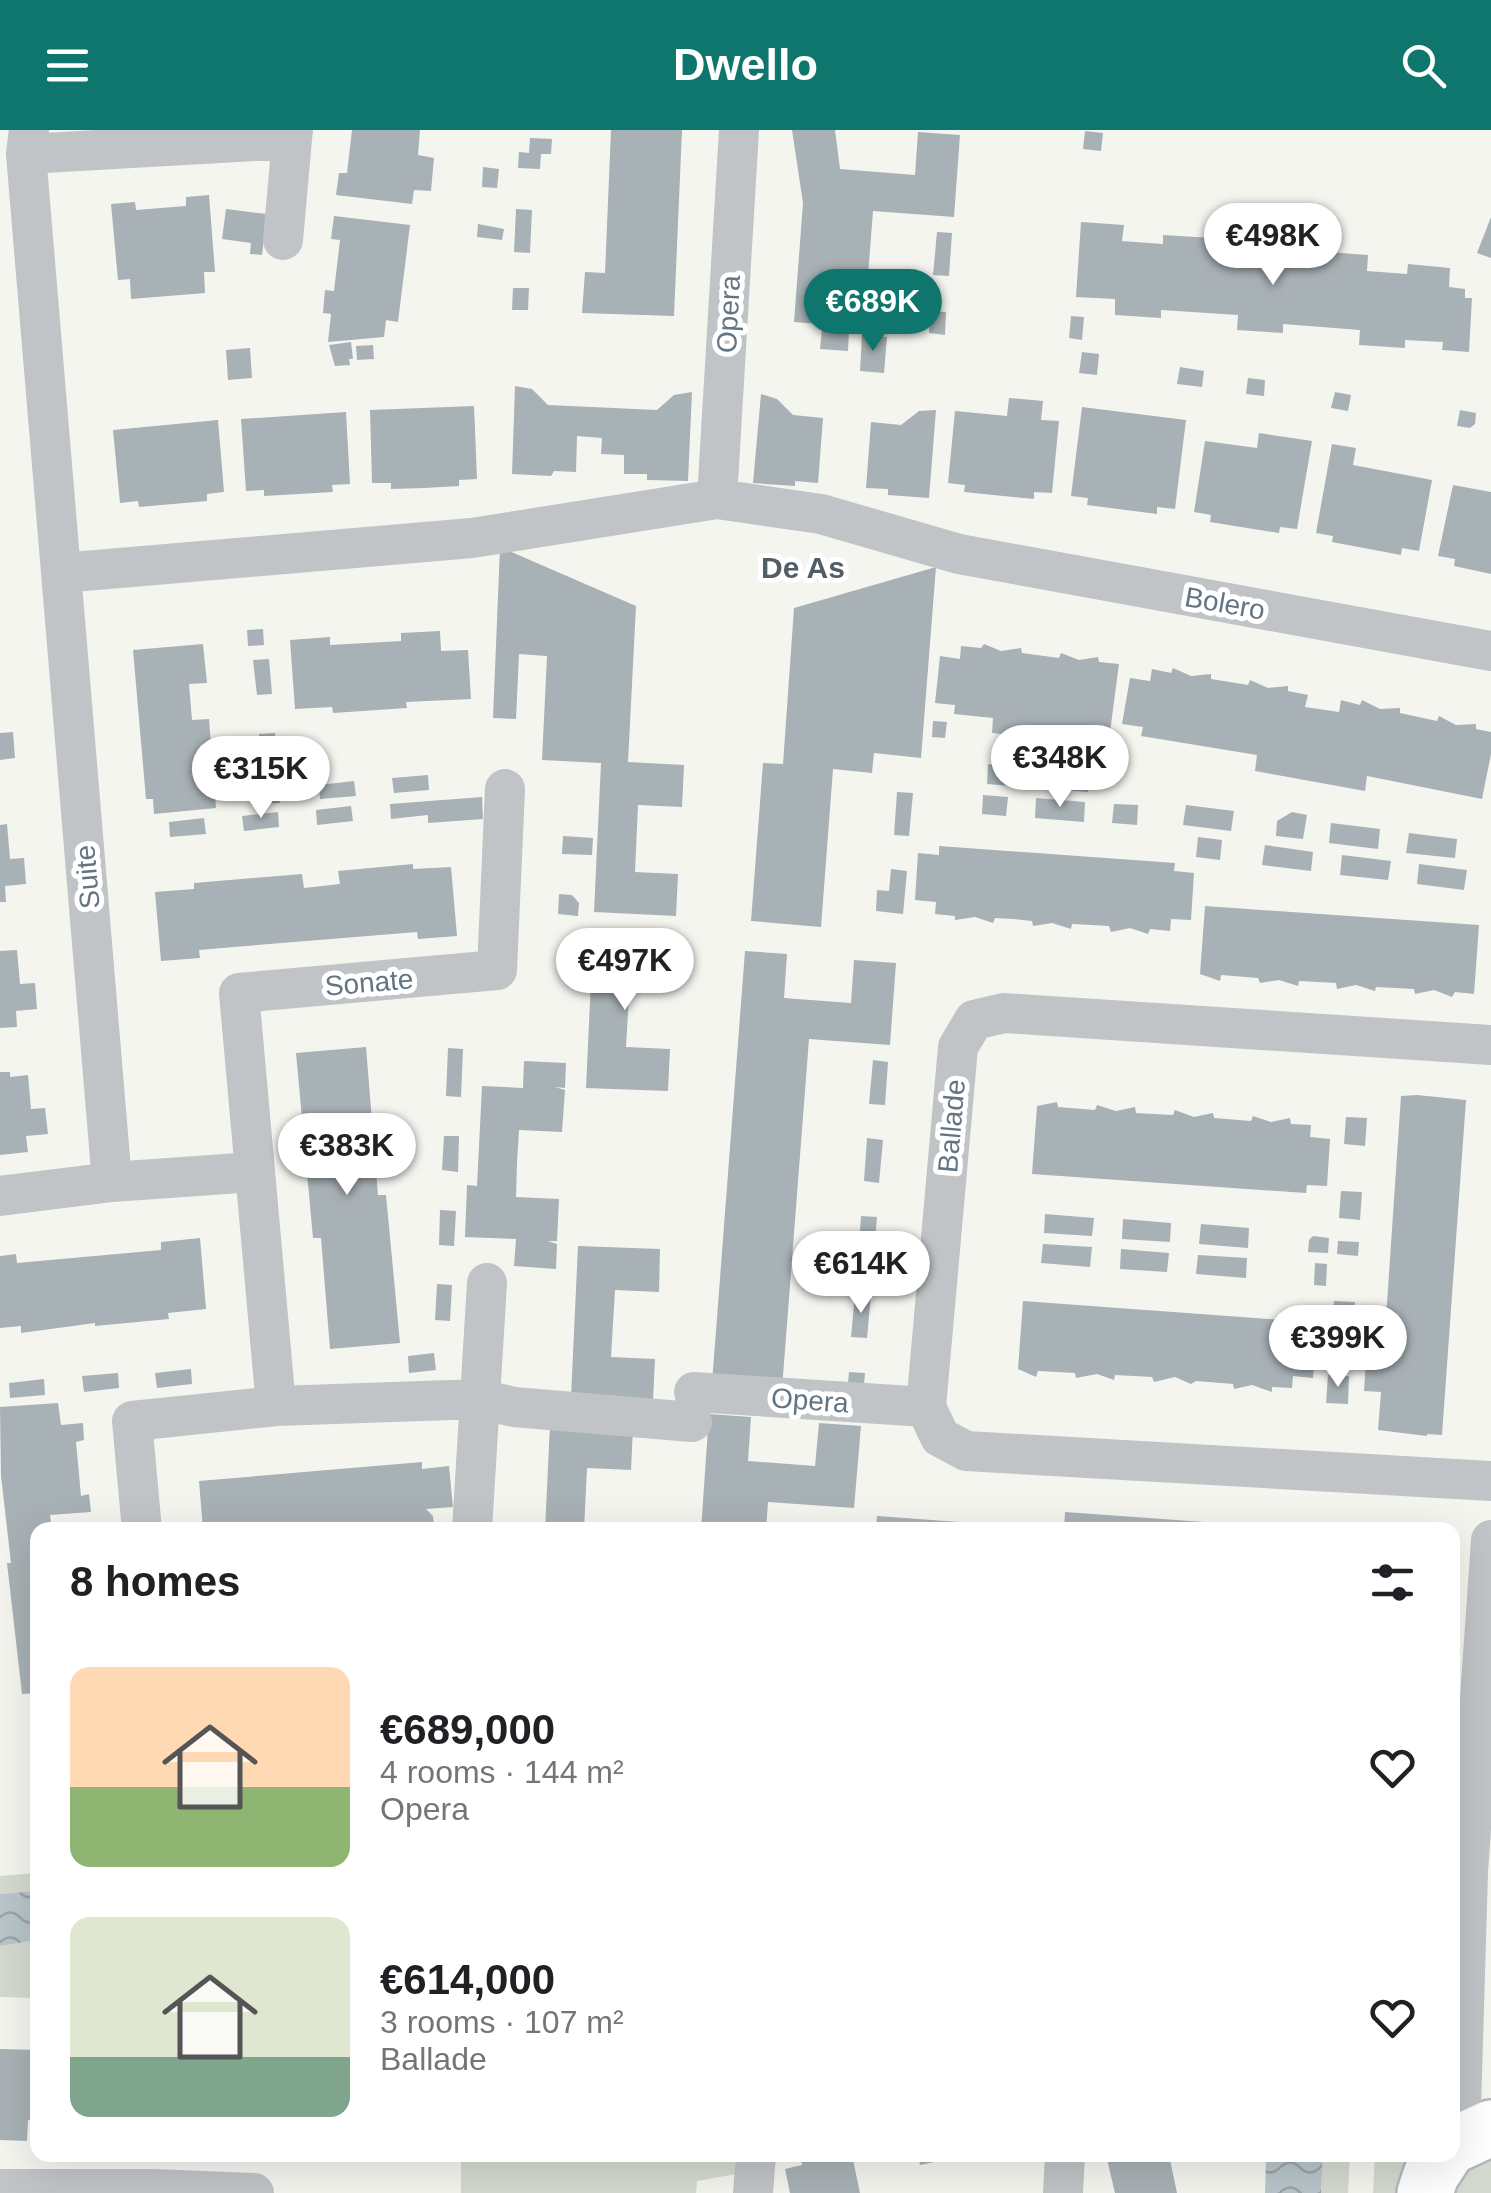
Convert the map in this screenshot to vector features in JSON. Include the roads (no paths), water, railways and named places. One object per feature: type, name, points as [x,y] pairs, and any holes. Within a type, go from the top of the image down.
[{"type":"street","name":"Opera","points":[[717,499],[738,130]]},
{"type":"street","name":"Suite","points":[[112,1182],[27,142],[292,135],[284,240]]},
{"type":"street","points":[[61,573],[472,538],[717,499]]},
{"type":"street","name":"Bolero","points":[[717,499],[821,514],[959,554],[1491,651]]},
{"type":"street","name":"Sonate","points":[[276,1406],[252,1172],[239,993],[497,970],[505,789]]},
{"type":"street","name":"Ballade","points":[[926,1407],[958,1046],[974,1020],[1004,1013],[1491,1044]]},
{"type":"street","points":[[0,1196],[112,1182],[252,1172]]},
{"type":"street","points":[[472,1522],[486,1283]]},
{"type":"street","name":"Opera","points":[[480,1399],[514,1407],[926,1407]]},
{"type":"street","points":[[141,1522],[132,1420],[276,1406],[480,1399]]},
{"type":"street","points":[[926,1407],[940,1437],[966,1451],[1491,1481]]},
{"type":"street","points":[[1462,2143],[1460,1871],[1491,1540]]},
{"type":"street","points":[[754,2193],[756,2162]]},
{"type":"street","points":[[1063,2193],[1065,2162]]},
{"type":"street","points":[[1425,2193],[1431,2175],[1444,2162]]},
{"type":"street","points":[[0,2189],[254,2193]]},
{"type":"water","points":[[30,1892],[30,1941],[0,1946],[0,1894]]},
{"type":"water","points":[[1266,2162],[1323,2162],[1321,2193],[1265,2193]]},
{"type":"district","name":"De As","points":[[803,568]]}]
